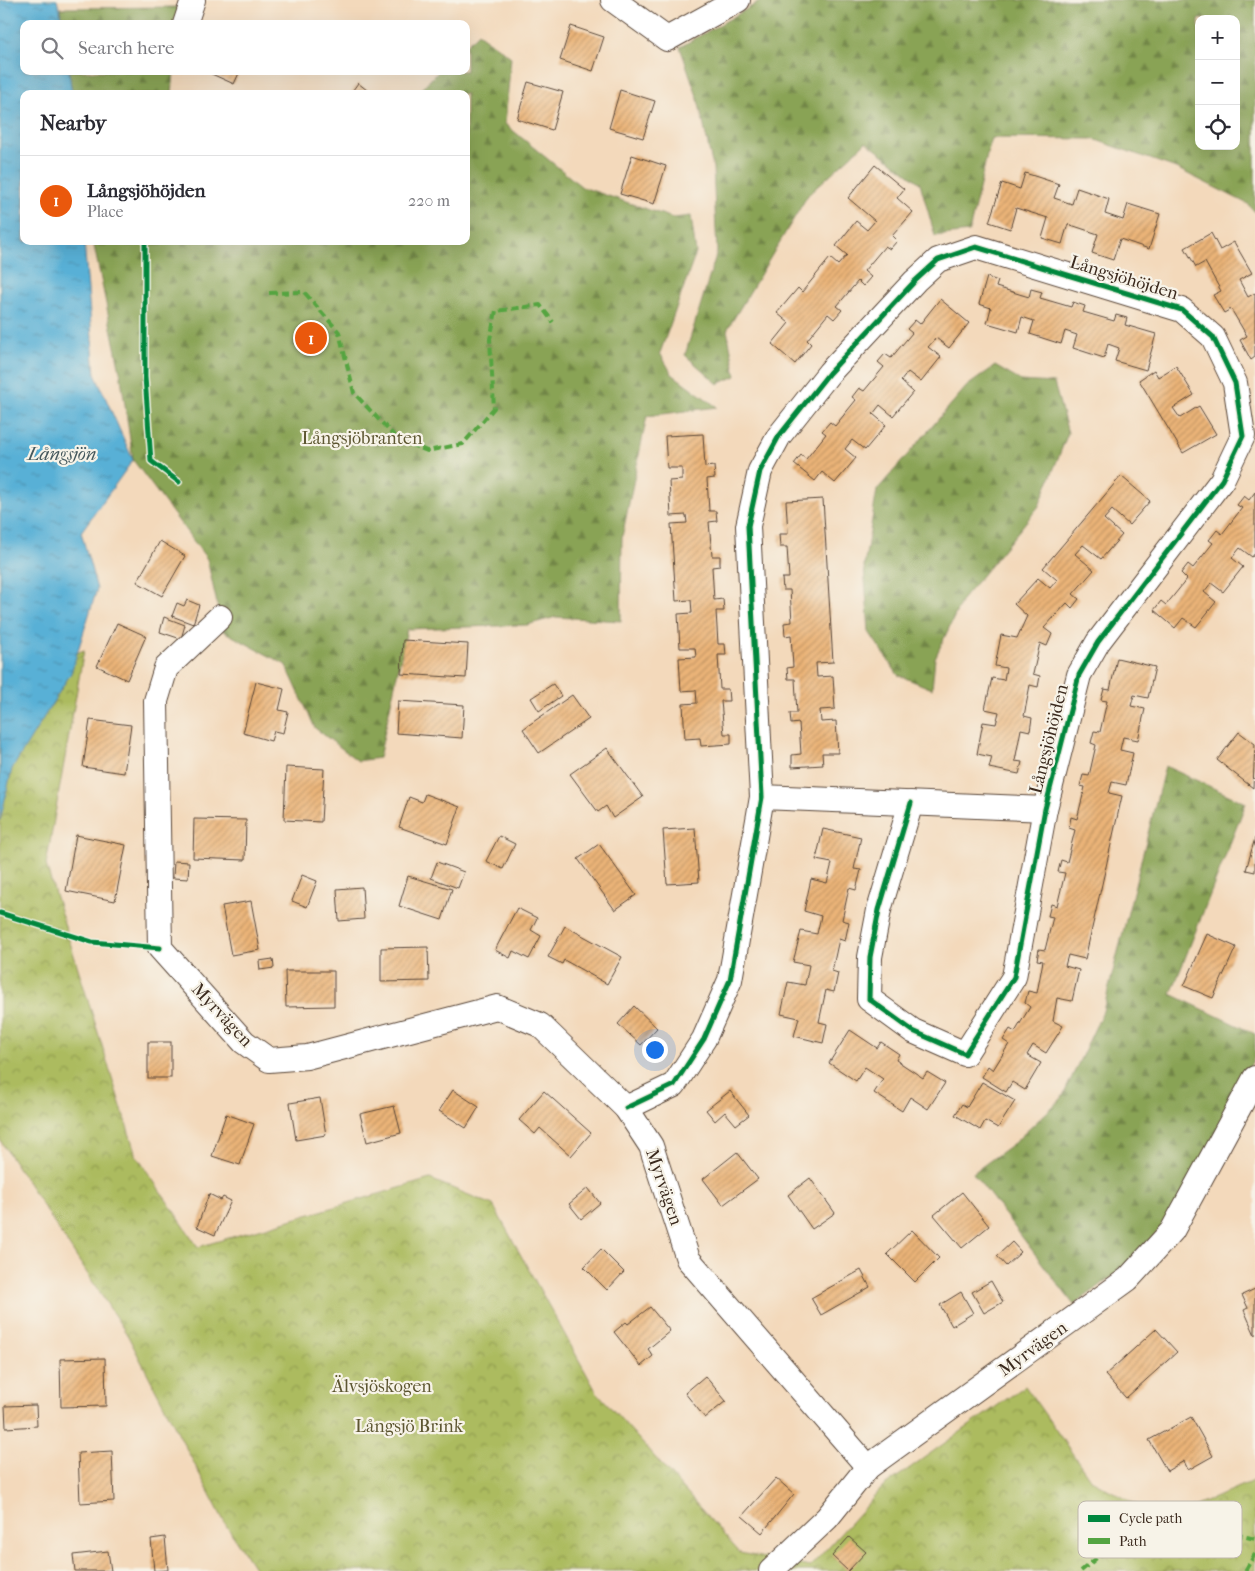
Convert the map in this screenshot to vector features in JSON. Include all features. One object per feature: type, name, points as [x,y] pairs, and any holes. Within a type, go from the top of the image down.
[{"type":"street","points":[[186,20],[193,0]]},
{"type":"street","points":[[613,0],[667,39],[738,0]]},
{"type":"street","name":"Långsjöhöjden","points":[[626,1108],[674,1085],[704,1039],[730,980],[762,797],[748,526],[760,471],[779,436],[829,373],[915,281],[938,260],[976,248],[1182,310],[1213,337],[1235,383],[1243,436],[1222,480],[1098,642],[1079,675],[1045,809],[1014,977],[965,1054],[913,1031],[869,999],[870,956],[879,910],[911,803]]},
{"type":"street","name":"Myrvägen","points":[[220,617],[166,668],[156,701],[160,948],[244,1042],[269,1060],[307,1057],[497,1007],[540,1025],[626,1108],[651,1146],[688,1259],[868,1467],[1106,1296],[1128,1279],[1146,1261],[1172,1232],[1217,1152],[1255,1078]]},
{"type":"street","name":"Långsjöhöjden","points":[[762,797],[1045,809]]},
{"type":"street","points":[[770,1571],[827,1518],[868,1467]]},
{"type":"green space","points":[[763,0],[1255,0],[1255,212],[1248,204],[1176,168],[1093,139],[991,138],[969,232],[935,236],[920,183],[866,142],[808,195],[727,330],[736,376],[718,384],[685,355],[717,252],[713,168],[698,99],[680,47]]},
{"type":"green space","points":[[178,7],[177,20],[62,20],[60,8]]},
{"type":"green space","name":"Långsjöbranten","points":[[478,33],[511,57],[505,124],[582,187],[673,218],[691,216],[696,253],[660,353],[672,374],[717,407],[647,416],[622,537],[621,621],[556,617],[527,625],[407,629],[379,758],[358,761],[315,728],[286,665],[223,631],[207,559],[133,460],[120,371],[94,245],[470,245],[470,90],[420,90],[435,75],[470,75],[470,41]]},
{"type":"green space","points":[[70,75],[174,75],[172,90],[71,90]]},
{"type":"green space","points":[[995,366],[1021,381],[1054,383],[1068,433],[1039,506],[962,600],[935,658],[932,689],[898,675],[869,632],[864,566],[877,490],[967,386]]},
{"type":"green space","name":"Älvsjöskogen","points":[[84,650],[46,865],[136,1155],[198,1247],[430,1179],[493,1205],[596,1391],[740,1553],[810,1567],[883,1487],[1025,1386],[1091,1480],[1130,1501],[1078,1501],[1078,1558],[1242,1558],[1242,1501],[1208,1501],[1255,1480],[1255,1571],[256,1571],[226,1525],[128,1336],[0,1140],[0,685]]},
{"type":"green space","points":[[1165,766],[1246,803],[1171,994],[1255,1034],[1255,1056],[1200,1167],[1163,1226],[1121,1270],[1074,1305],[973,1173],[1014,1143],[1062,1098],[1103,1011]]},
{"type":"water","name":"Långsjön","points":[[0,0],[57,0],[62,20],[20,20],[20,75],[70,75],[71,90],[20,90],[20,245],[84,245],[95,374],[133,460],[81,532],[97,589],[71,673],[12,769],[0,821]]},
{"type":"building","points":[[571,26],[604,37],[593,71],[560,60]]},
{"type":"building","points":[[214,75],[238,75],[234,84]]},
{"type":"building","points":[[528,82],[563,92],[552,130],[517,119]]},
{"type":"building","points":[[358,83],[367,90],[353,90]]},
{"type":"building","points":[[620,90],[655,101],[643,138],[609,128]]},
{"type":"building","points":[[632,155],[666,166],[654,204],[620,194]]},
{"type":"building","points":[[875,165],[904,189],[897,198],[913,212],[892,236],[897,241],[890,249],[885,246],[864,271],[871,277],[863,286],[858,281],[837,306],[842,310],[834,319],[828,314],[807,340],[811,344],[795,364],[772,344],[789,323],[777,313],[798,288],[802,292],[830,258],[838,265],[847,255],[836,246],[856,221],[867,230],[875,221],[848,198]]},
{"type":"building","points":[[1025,173],[1059,184],[1054,198],[1072,204],[1077,188],[1109,199],[1105,214],[1123,220],[1128,204],[1160,214],[1149,249],[1120,239],[1113,260],[1092,253],[1098,234],[1068,224],[1062,244],[1042,238],[1048,218],[1016,208],[1010,229],[989,222],[1002,183],[1020,189]]},
{"type":"building","points":[[1211,233],[1220,250],[1234,242],[1252,273],[1239,280],[1248,297],[1255,293],[1255,357],[1251,360],[1240,340],[1247,336],[1231,309],[1224,313],[1213,295],[1221,291],[1205,262],[1196,267],[1185,248]]},
{"type":"building","points":[[987,277],[998,281],[996,287],[1029,297],[1031,289],[1042,292],[1040,298],[1071,307],[1073,302],[1085,306],[1083,312],[1114,321],[1116,315],[1127,318],[1125,325],[1156,334],[1146,370],[1115,361],[1119,348],[1108,344],[1104,358],[1073,348],[1077,335],[1065,331],[1061,344],[1030,334],[1034,321],[1022,317],[1018,332],[987,323],[991,308],[979,304]]},
{"type":"building","points":[[940,299],[969,323],[949,348],[936,338],[928,347],[941,357],[921,382],[908,372],[901,381],[913,392],[893,416],[880,405],[873,414],[886,425],[865,450],[852,440],[845,449],[856,458],[835,483],[822,472],[815,481],[794,464],[801,455],[806,459],[826,434],[822,431],[830,422],[835,426],[856,400],[852,397],[859,388],[864,391],[884,367],[878,362],[885,354],[891,358],[912,333],[907,329],[915,320],[920,324]]},
{"type":"building","points":[[1176,366],[1194,395],[1173,408],[1180,418],[1199,406],[1216,434],[1183,453],[1139,380],[1154,370],[1158,377]]},
{"type":"building","points":[[703,434],[705,467],[714,466],[715,478],[707,479],[709,511],[716,511],[717,521],[709,522],[712,556],[720,556],[720,566],[712,567],[714,600],[723,599],[724,611],[716,611],[718,644],[725,644],[726,655],[718,655],[720,689],[728,689],[729,701],[721,701],[724,734],[731,734],[731,744],[701,746],[700,738],[685,739],[683,704],[697,703],[696,690],[681,691],[679,658],[696,657],[695,648],[680,648],[678,614],[692,613],[691,600],[676,601],[671,524],[687,523],[686,515],[671,516],[669,481],[682,480],[682,468],[667,468],[665,436]]},
{"type":"building","points":[[1121,476],[1150,501],[1129,525],[1112,510],[1104,519],[1122,535],[1101,559],[1083,545],[1075,554],[1094,570],[1073,594],[1079,599],[1072,608],[1067,603],[1044,628],[1052,634],[1047,646],[1040,643],[1033,674],[1040,676],[1038,687],[1030,685],[1024,716],[1032,718],[1030,731],[1021,729],[1015,761],[1022,762],[1019,774],[989,768],[992,757],[977,754],[983,722],[996,724],[999,712],[985,709],[992,678],[1004,680],[1006,668],[995,666],[1001,635],[1017,638],[1027,616],[1014,604],[1038,578],[1050,588],[1057,580],[1043,568]]},
{"type":"building","points":[[1255,492],[1255,553],[1252,557],[1240,548],[1232,558],[1243,567],[1223,592],[1211,583],[1204,592],[1216,602],[1196,627],[1183,618],[1175,628],[1154,610],[1161,601],[1166,605],[1187,579],[1181,573],[1188,564],[1193,568],[1213,543],[1209,540],[1217,530],[1222,534],[1242,508],[1237,505],[1244,496],[1249,500]]},
{"type":"building","points":[[823,499],[833,662],[816,663],[817,677],[833,676],[835,709],[820,710],[821,722],[836,721],[838,753],[822,753],[823,765],[792,767],[792,755],[801,754],[799,723],[791,724],[790,713],[797,713],[795,679],[788,679],[787,668],[793,667],[791,635],[785,636],[784,623],[792,622],[790,590],[783,590],[782,578],[789,578],[787,547],[780,547],[779,534],[788,534],[786,501]]},
{"type":"building","points":[[160,541],[185,556],[162,596],[137,582]]},
{"type":"building","points":[[187,600],[199,605],[193,624],[172,616],[177,603],[184,606]]},
{"type":"building","points":[[164,617],[185,625],[181,639],[160,632]]},
{"type":"building","points":[[117,623],[146,636],[127,680],[97,666]]},
{"type":"building","points":[[403,640],[468,644],[466,678],[401,674]]},
{"type":"building","points":[[1117,658],[1155,667],[1148,698],[1134,695],[1131,706],[1145,709],[1138,740],[1123,737],[1120,750],[1133,753],[1126,785],[1112,782],[1109,793],[1122,796],[1085,959],[1068,955],[1065,966],[1079,970],[1072,1001],[1057,998],[1053,1021],[1063,1026],[1046,1053],[1033,1045],[1027,1055],[1041,1063],[1025,1090],[1012,1082],[1006,1092],[982,1077],[988,1066],[993,1070],[1009,1044],[1003,1040],[1010,1029],[1015,1032],[1030,1007],[1025,1003],[1028,991],[1037,993],[1043,961],[1037,960],[1039,949],[1045,950],[1053,917],[1048,916],[1051,904],[1057,906],[1065,873],[1058,872],[1061,860],[1067,862],[1075,830],[1069,828],[1071,817],[1077,819],[1085,787],[1080,786],[1083,775],[1089,776],[1096,745],[1091,743],[1094,731],[1100,732],[1107,701],[1101,700],[1104,689],[1110,690]]},
{"type":"building","points":[[256,682],[284,689],[279,710],[288,712],[283,733],[274,731],[271,741],[243,733]]},
{"type":"building","points":[[553,684],[561,696],[539,711],[531,698]]},
{"type":"building","points":[[572,695],[589,719],[539,753],[523,729]]},
{"type":"building","points":[[398,701],[464,705],[462,738],[396,733]]},
{"type":"building","points":[[90,720],[131,725],[124,773],[83,767]]},
{"type":"building","points":[[1239,732],[1255,744],[1253,788],[1217,760]]},
{"type":"building","points":[[607,748],[643,797],[613,818],[606,806],[598,812],[570,774]]},
{"type":"building","points":[[286,767],[324,769],[321,822],[284,820]]},
{"type":"building","points":[[425,794],[460,807],[447,844],[399,827],[409,797],[422,802]]},
{"type":"building","points":[[194,819],[246,820],[245,860],[193,858]]},
{"type":"building","points":[[695,828],[699,882],[667,884],[663,830]]},
{"type":"building","points":[[823,829],[861,837],[854,869],[861,870],[856,890],[849,888],[842,920],[849,922],[845,941],[839,939],[832,971],[838,973],[834,992],[826,990],[819,1022],[827,1024],[823,1043],[794,1036],[799,1018],[781,1014],[788,982],[805,985],[809,965],[793,962],[801,931],[817,934],[821,916],[804,911],[811,879],[827,883],[832,863],[816,860]]},
{"type":"building","points":[[76,835],[126,845],[115,901],[66,891]]},
{"type":"building","points":[[499,836],[515,844],[503,869],[486,861]]},
{"type":"building","points":[[1255,838],[1255,872],[1246,870]]},
{"type":"building","points":[[599,844],[636,895],[615,910],[578,859]]},
{"type":"building","points":[[174,861],[189,862],[188,879],[173,878]]},
{"type":"building","points":[[437,862],[464,872],[458,888],[431,878]]},
{"type":"building","points":[[302,875],[317,881],[307,907],[292,901]]},
{"type":"building","points":[[408,876],[452,889],[442,920],[399,906]]},
{"type":"building","points":[[362,887],[364,919],[339,921],[337,889]]},
{"type":"building","points":[[251,901],[260,950],[231,955],[222,906]]},
{"type":"building","points":[[517,908],[537,918],[531,930],[541,936],[529,959],[513,951],[510,958],[495,950]]},
{"type":"building","points":[[565,926],[622,957],[607,984],[564,960],[562,964],[548,957]]},
{"type":"building","points":[[1207,934],[1236,947],[1213,998],[1184,986]]},
{"type":"building","points":[[428,947],[429,981],[381,982],[381,948]]},
{"type":"building","points":[[273,959],[274,968],[260,970],[259,961]]},
{"type":"building","points":[[285,971],[334,971],[334,1006],[286,1007]]},
{"type":"building","points":[[634,1006],[657,1028],[641,1045],[618,1024]]},
{"type":"building","points":[[850,1030],[877,1048],[881,1042],[899,1054],[896,1060],[923,1078],[927,1072],[945,1083],[928,1109],[910,1097],[902,1111],[874,1093],[883,1079],[865,1067],[856,1081],[829,1063]]},
{"type":"building","points":[[148,1042],[171,1042],[171,1078],[148,1078]]},
{"type":"building","points":[[982,1082],[1015,1101],[998,1128],[985,1121],[980,1130],[955,1115],[962,1104],[967,1107]]},
{"type":"building","points":[[453,1090],[479,1107],[466,1128],[439,1111]]},
{"type":"building","points":[[544,1091],[591,1133],[571,1156],[540,1128],[535,1134],[519,1120]]},
{"type":"building","points":[[730,1091],[749,1115],[736,1125],[725,1112],[715,1121],[706,1110]]},
{"type":"building","points":[[320,1098],[326,1135],[296,1140],[290,1103]]},
{"type":"building","points":[[394,1106],[401,1133],[367,1142],[360,1114]]},
{"type":"building","points":[[226,1114],[254,1124],[240,1165],[212,1156]]},
{"type":"building","points":[[737,1152],[758,1179],[723,1205],[703,1179]]},
{"type":"building","points":[[810,1178],[835,1213],[812,1229],[788,1195]]},
{"type":"building","points":[[588,1188],[600,1203],[581,1219],[569,1204]]},
{"type":"building","points":[[962,1192],[989,1226],[962,1248],[934,1215]]},
{"type":"building","points":[[209,1194],[221,1200],[223,1197],[231,1201],[215,1235],[197,1227]]},
{"type":"building","points":[[912,1230],[939,1258],[915,1282],[887,1254]]},
{"type":"building","points":[[1012,1242],[1021,1252],[1006,1266],[997,1256]]},
{"type":"building","points":[[601,1249],[624,1272],[607,1290],[584,1267]]},
{"type":"building","points":[[861,1270],[870,1287],[821,1315],[811,1298]]},
{"type":"building","points":[[991,1281],[1003,1302],[984,1313],[972,1292]]},
{"type":"building","points":[[1255,1289],[1255,1335],[1244,1310],[1248,1308],[1242,1295]]},
{"type":"building","points":[[961,1292],[973,1313],[952,1326],[940,1305]]},
{"type":"building","points":[[650,1307],[670,1331],[648,1349],[653,1356],[641,1366],[614,1332]]},
{"type":"building","points":[[1156,1329],[1177,1352],[1126,1398],[1105,1375]]},
{"type":"building","points":[[105,1358],[106,1406],[61,1407],[60,1359]]},
{"type":"building","points":[[705,1376],[726,1401],[705,1418],[685,1393]]},
{"type":"building","points":[[36,1405],[37,1426],[6,1428],[5,1406]]},
{"type":"building","points":[[1191,1417],[1213,1456],[1188,1470],[1184,1461],[1167,1471],[1149,1440]]},
{"type":"building","points":[[112,1451],[114,1501],[80,1503],[78,1453]]},
{"type":"building","points":[[776,1478],[794,1494],[762,1533],[742,1516]]},
{"type":"building","points":[[165,1537],[168,1570],[154,1571],[151,1539]]},
{"type":"building","points":[[849,1537],[866,1552],[848,1571],[832,1556]]},
{"type":"building","points":[[108,1551],[111,1571],[75,1571],[73,1555]]},
{"type":"marked path","points":[[269,293],[304,292],[339,332],[354,393],[397,439],[427,451],[463,444],[494,408],[490,339],[496,311],[540,305],[553,322]]},
{"type":"marked path","points":[[1242,1536],[1255,1539]]},
{"type":"marked path","points":[[1245,1571],[1255,1554]]},
{"type":"marked path","points":[[1081,1571],[1097,1558]]},
{"type":"cycle path","points":[[145,245],[145,377],[151,461],[179,482]]},
{"type":"cycle path","points":[[626,1108],[674,1085],[704,1039],[730,980],[762,797],[748,526],[760,471],[779,436],[829,373],[915,281],[938,260],[976,247],[1182,310],[1213,337],[1235,383],[1243,436],[1222,480],[1098,642],[1079,675],[1045,809],[1014,977],[965,1054],[913,1031],[869,999],[870,957],[879,910],[911,803]]},
{"type":"cycle path","points":[[0,913],[92,942],[160,948]]},
{"type":"place","name":"Långsjöhöjden","points":[[311,338]]},
{"type":"park label","name":"Långsjö Brink","points":[[409,1426]]}]
